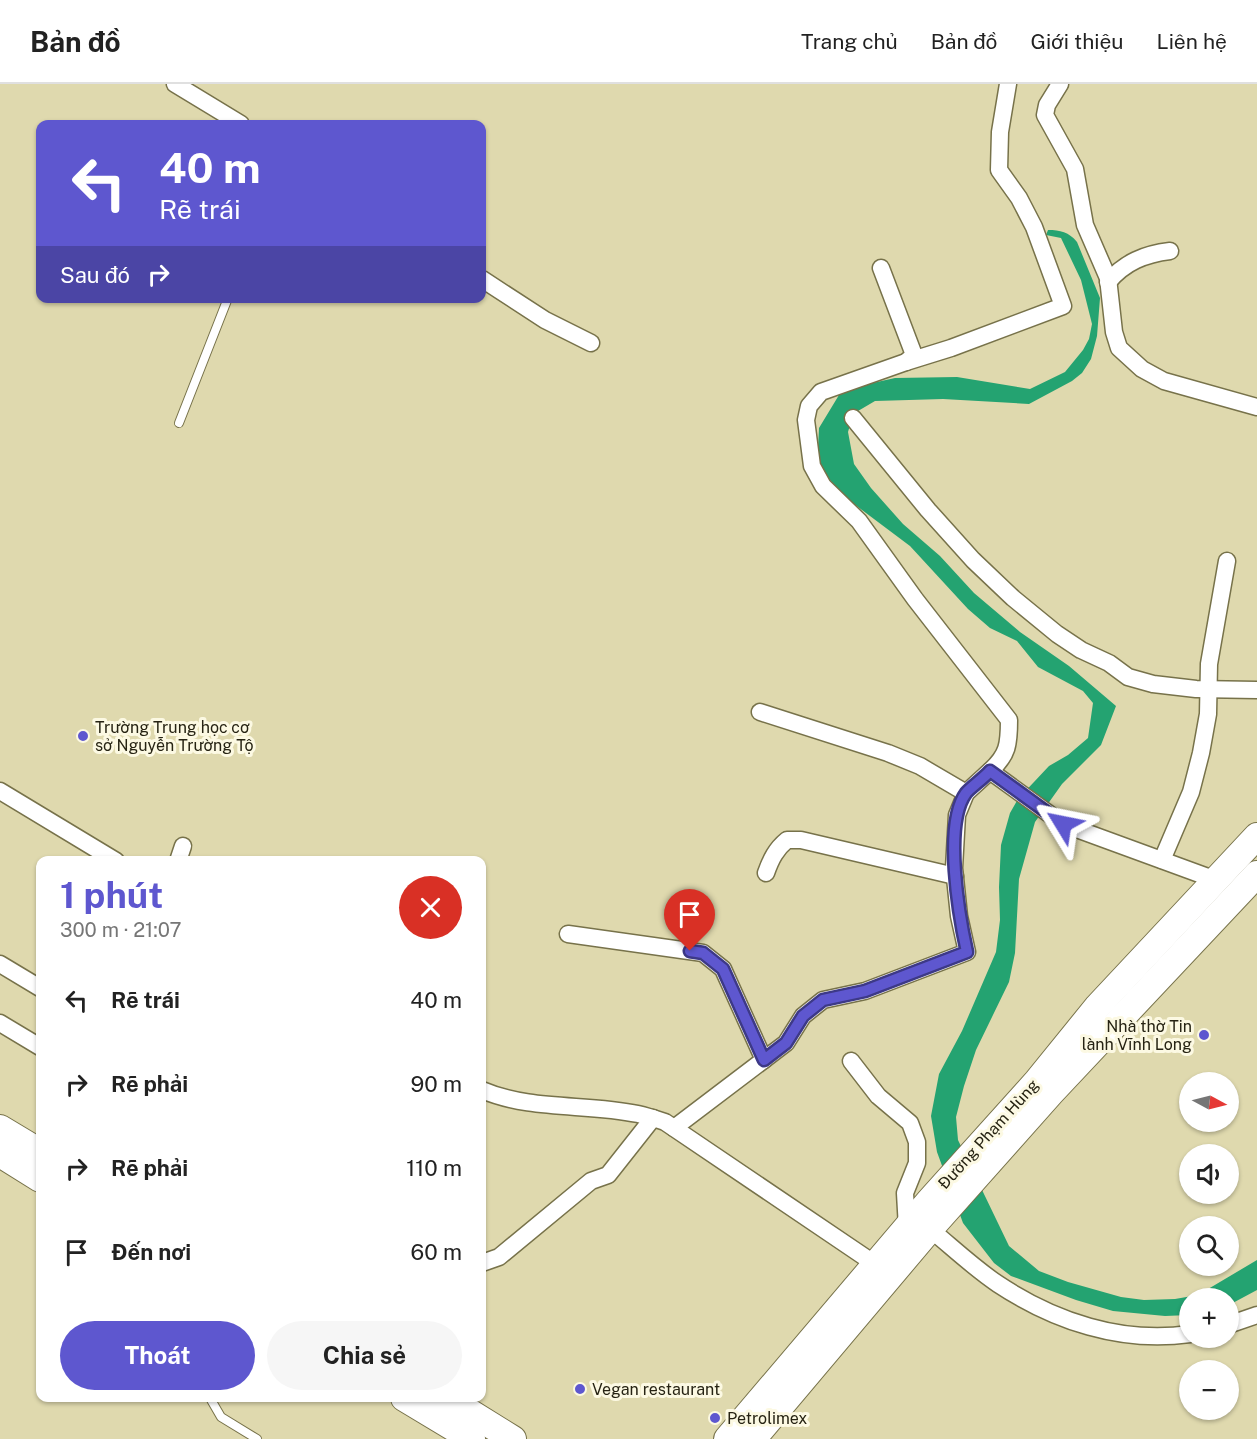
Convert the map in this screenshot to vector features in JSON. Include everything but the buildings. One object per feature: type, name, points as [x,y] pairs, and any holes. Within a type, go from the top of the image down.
[{"type":"main road","name":"Đường Phạm Hùng","points":[[753,1439],[918,1228],[1044,1087],[1097,1007],[1257,836]]},
{"type":"main road","name":"Đường Phạm Hùng","points":[[727,1439],[875,1264],[918,1228],[930,1200],[1251,888]]},
{"type":"main road","points":[[0,1128],[36,1150]]},
{"type":"main road","points":[[0,1154],[36,1176]]},
{"type":"main road","points":[[411,1402],[472,1439]]},
{"type":"main road","points":[[453,1402],[513,1439]]},
{"type":"street","points":[[176,84],[234,120]]},
{"type":"street","points":[[674,1128],[786,1043],[803,1016],[823,1000],[865,991],[967,952],[959,916],[955,876],[957,815],[966,793],[1003,760],[1009,740],[1009,720],[915,599],[859,521],[823,486],[812,466],[806,420],[809,406],[821,392],[951,348],[1063,306],[1034,227],[1019,198],[999,170],[1000,132],[1008,84]]},
{"type":"street","points":[[1052,86],[1045,115],[1075,169],[1084,225],[1108,282],[1114,332],[1119,348],[1142,369],[1164,381],[1257,407]]},
{"type":"street","points":[[1108,282],[1138,257],[1170,251]]},
{"type":"street","points":[[881,268],[914,355],[906,362]]},
{"type":"street","points":[[486,282],[545,320],[591,343]]},
{"type":"street","points":[[853,418],[928,510],[973,560],[1013,598],[1057,634],[1081,650],[1109,663],[1128,677],[1153,684],[1257,690]]},
{"type":"street","points":[[1162,860],[1191,792],[1201,753],[1208,714],[1209,664],[1227,561]]},
{"type":"street","points":[[760,712],[888,753],[920,766],[966,793]]},
{"type":"street","points":[[990,771],[1063,824],[1216,880]]},
{"type":"street","points":[[0,791],[108,856]]},
{"type":"street","points":[[766,873],[770,859],[778,848],[787,840],[801,840],[955,876]]},
{"type":"street","points":[[568,934],[703,953],[723,969],[764,1060]]},
{"type":"street","points":[[0,964],[36,986]]},
{"type":"street","points":[[0,1023],[36,1045]]},
{"type":"street","points":[[850,1061],[878,1096],[910,1123],[917,1142],[917,1163],[905,1193],[918,1228],[996,1283],[1042,1310],[1114,1334],[1179,1335]]},
{"type":"street","points":[[486,1092],[498,1097],[543,1105],[638,1114],[665,1122],[875,1264]]},
{"type":"street","points":[[486,1262],[499,1257],[591,1181],[608,1175],[653,1118]]},
{"type":"street","points":[[1239,1321],[1257,1315]]},
{"type":"lane","points":[[179,423],[226,303]]},
{"type":"lane","points":[[212,1402],[221,1417],[257,1439]]},
{"type":"shaded area","points":[[1048,230],[1056,230],[1071,236],[1077,242],[1100,298],[1097,336],[1091,359],[1082,373],[1072,381],[1029,404],[943,399],[875,401],[858,411],[852,418],[848,432],[854,464],[871,488],[903,524],[940,556],[974,593],[1020,632],[1069,666],[1116,706],[1101,745],[1062,784],[1035,822],[1019,879],[1015,953],[1009,982],[976,1050],[964,1086],[956,1117],[958,1140],[1009,1246],[1039,1271],[1121,1297],[1144,1300],[1179,1298],[1179,1315],[1113,1311],[1011,1276],[994,1263],[963,1223],[937,1152],[931,1116],[939,1074],[962,1031],[996,952],[1000,920],[1001,845],[1010,813],[1018,799],[1049,766],[1068,755],[1088,738],[1093,703],[1083,691],[1038,667],[1017,641],[990,628],[968,609],[910,546],[842,495],[821,469],[818,448],[819,428],[839,395],[868,384],[895,378],[957,377],[1030,389],[1065,372],[1083,350],[1089,339],[1092,324],[1081,280],[1061,238],[1046,235]]},
{"type":"shaded area","points":[[1257,1260],[1257,1290],[1239,1300],[1239,1288],[1210,1288],[1230,1276],[1239,1276],[1239,1271]]},
{"type":"place","name":"Trường Trung học cơ sở Nguyễn Trường Tộ","points":[[83,736]]},
{"type":"place","name":"Nhà thờ Tin lành Vĩnh Long","points":[[1204,1035]]},
{"type":"place","name":"Vegan restaurant","points":[[580,1389]]},
{"type":"place","name":"Petrolimex","points":[[715,1418]]},
{"type":"route","points":[[690,951],[703,953],[723,969],[764,1060],[786,1043],[803,1016],[823,1000],[865,991],[967,952],[959,916],[954,868],[957,815],[966,793],[990,771],[1063,824]]}]
